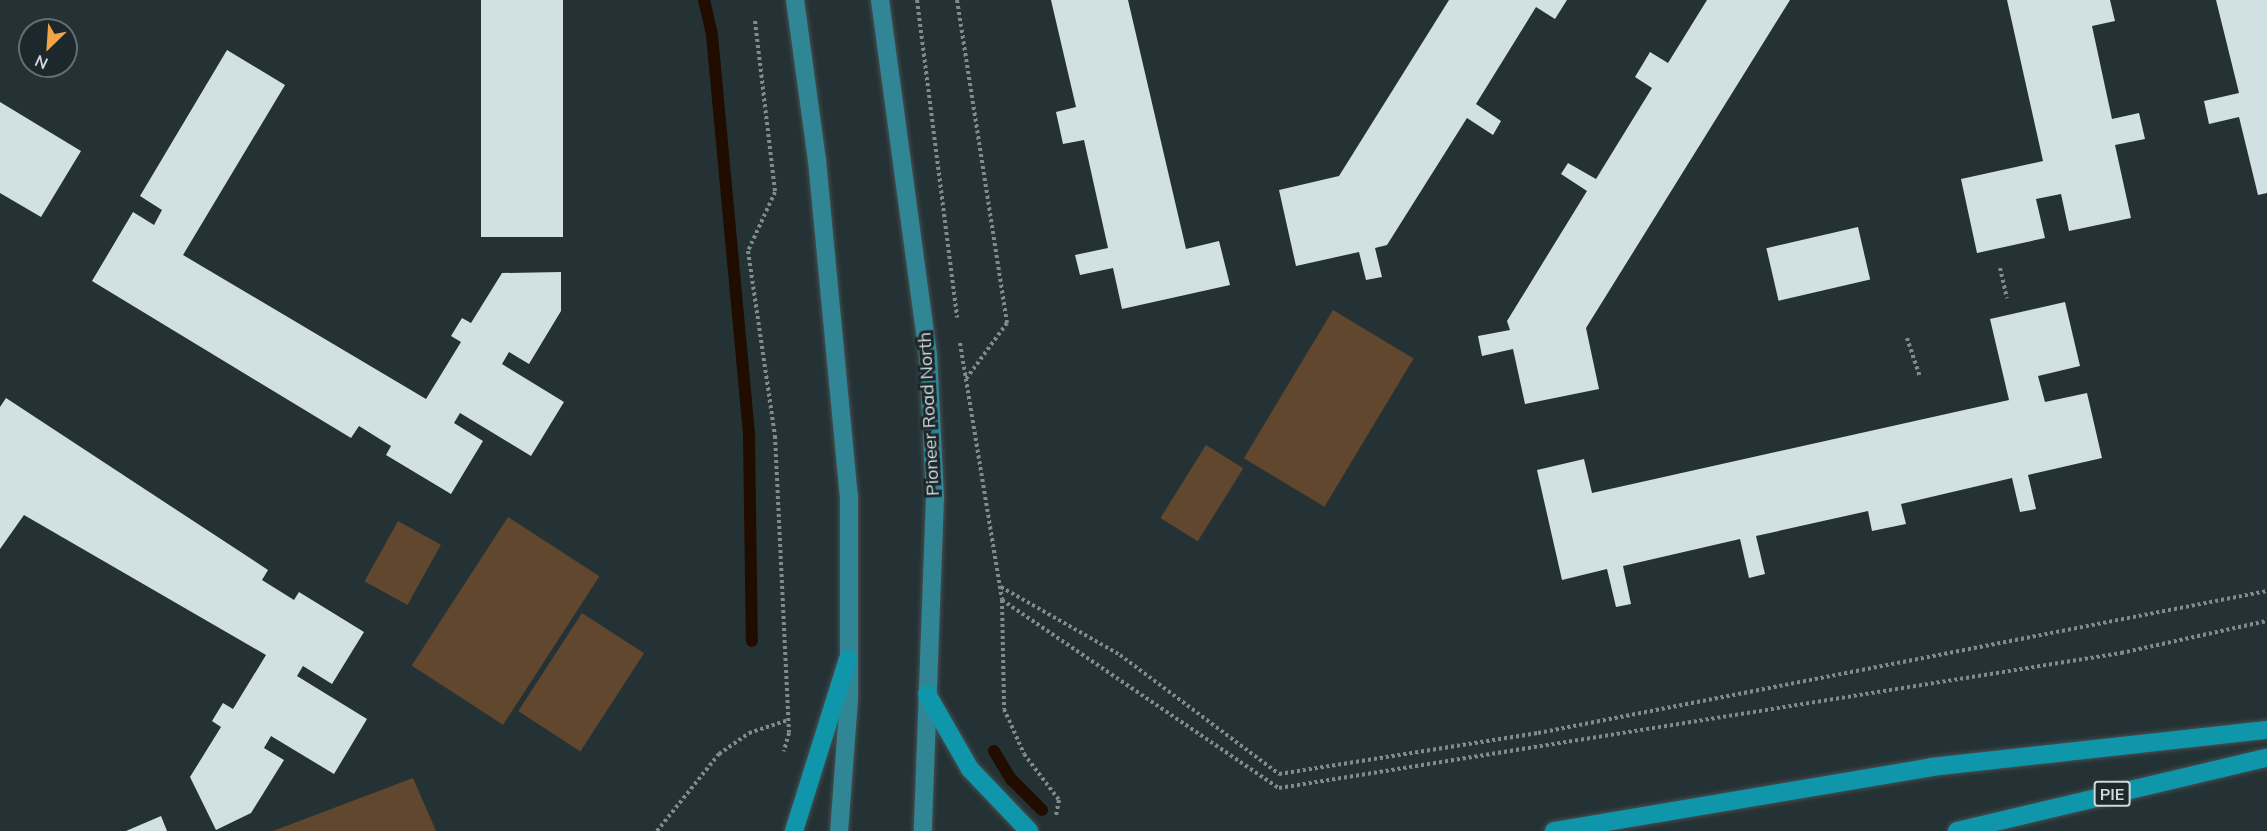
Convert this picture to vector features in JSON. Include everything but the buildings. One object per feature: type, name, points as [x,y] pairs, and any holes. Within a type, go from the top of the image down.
[{"type":"highway","points":[[794,831],[848,659]]},
{"type":"highway","points":[[927,694],[970,769],[1029,831]]},
{"type":"highway","points":[[1554,831],[1931,767],[2267,730]]},
{"type":"highway","name":"PIE","points":[[1957,831],[2267,758]]},
{"type":"main road","points":[[795,0],[817,160],[847,473],[848,659],[839,831]]},
{"type":"main road","name":"Pioneer Road North","points":[[880,0],[928,354],[935,497],[923,831]]},
{"type":"path","points":[[917,0],[958,326]]},
{"type":"path","points":[[957,0],[1007,323],[966,380]]},
{"type":"path","points":[[755,21],[775,192],[748,251],[775,436],[788,720],[784,752]]},
{"type":"path","points":[[2000,268],[2007,298]]},
{"type":"path","points":[[959,337],[1002,600],[1004,709],[1024,754],[1059,800],[1051,824]]},
{"type":"path","points":[[1907,338],[1920,377]]},
{"type":"path","points":[[1000,586],[1120,655],[1279,774],[1538,733],[2267,591]]},
{"type":"path","points":[[1002,600],[1279,788],[2121,653],[2267,621]]},
{"type":"path","points":[[657,831],[719,754],[749,733],[788,720]]},
{"type":"shaded area","points":[[1333,310],[1414,358],[1324,507],[1244,458]]},
{"type":"shaded area","points":[[1206,445],[1243,468],[1198,541],[1160,518]]},
{"type":"shaded area","points":[[508,517],[599,576],[503,725],[412,665]]},
{"type":"shaded area","points":[[398,521],[441,545],[407,605],[365,581]]},
{"type":"shaded area","points":[[582,613],[644,653],[580,751],[518,711]]},
{"type":"shaded area","points":[[413,778],[436,831],[273,831]]},
{"type":"waterway","points":[[704,0],[712,35],[749,437],[752,641]]},
{"type":"waterway","points":[[994,751],[1011,779],[1042,810]]}]
